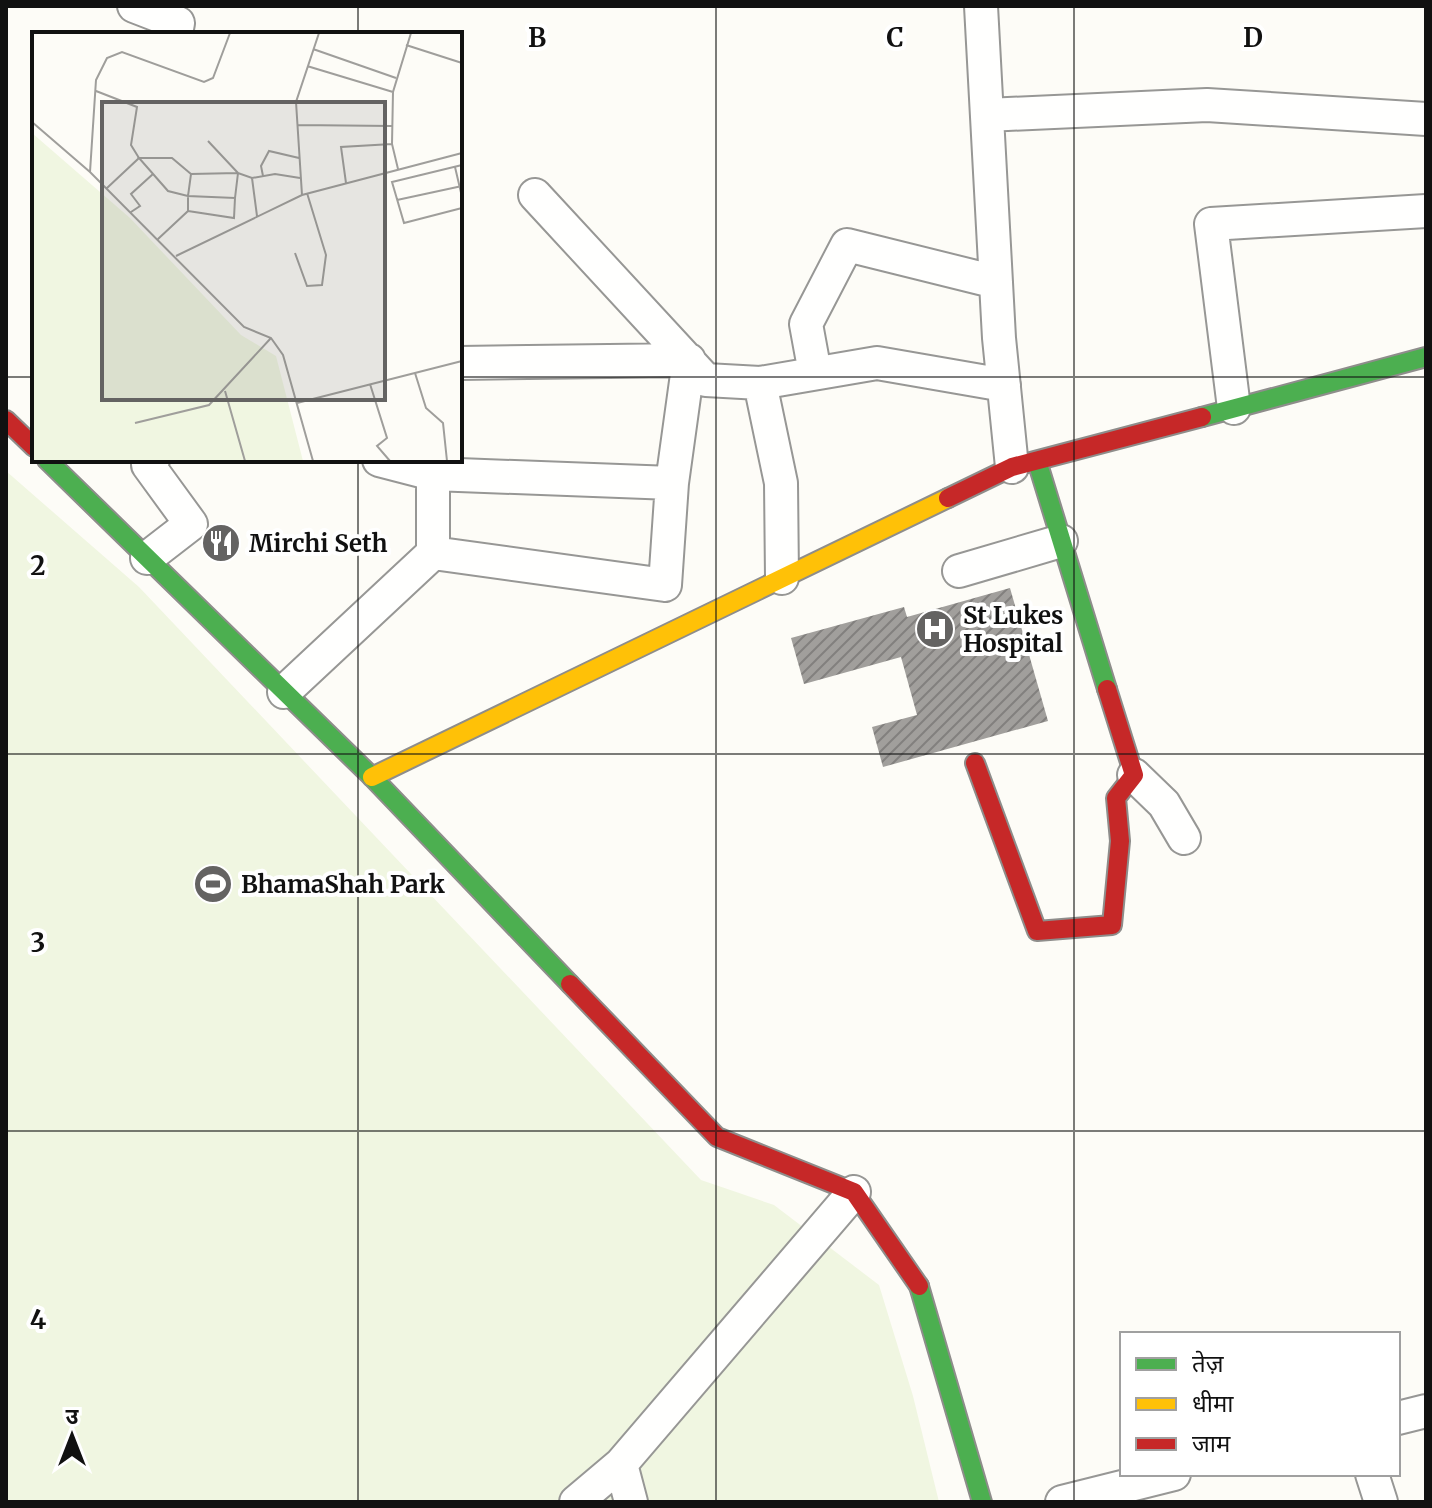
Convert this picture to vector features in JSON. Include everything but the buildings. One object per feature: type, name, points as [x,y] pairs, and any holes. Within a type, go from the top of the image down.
[{"type":"street","points":[[134,6],[178,23],[176,32]]},
{"type":"street","points":[[981,6],[1004,385],[1024,464],[1061,541],[1134,775],[1164,804],[1184,838]]},
{"type":"street","points":[[987,115],[1207,105],[1426,119]]},
{"type":"street","points":[[535,195],[706,380],[760,383],[877,363],[1004,385]]},
{"type":"street","points":[[1234,408],[1211,224],[1426,211]]},
{"type":"street","points":[[815,373],[806,324],[847,245],[996,282]]},
{"type":"street","points":[[372,777],[1024,464],[1426,357]]},
{"type":"street","points":[[462,363],[689,360]]},
{"type":"street","points":[[433,553],[665,585],[672,483],[689,360]]},
{"type":"street","points":[[760,383],[781,483],[782,578]]},
{"type":"street","points":[[49,462],[372,777],[717,1137],[854,1192],[917,1278],[982,1502]]},
{"type":"street","points":[[147,558],[191,524],[148,465],[151,462]]},
{"type":"street","points":[[395,462],[672,483]]},
{"type":"street","points":[[284,692],[433,553],[434,467]]},
{"type":"street","points":[[959,571],[1061,541]]},
{"type":"street","points":[[975,763],[1037,931],[1112,925],[1120,841],[1116,798],[1134,775]]},
{"type":"street","points":[[576,1502],[621,1464],[854,1192]]},
{"type":"street","points":[[1400,1418],[1426,1411]]},
{"type":"street","points":[[621,1464],[631,1502]]},
{"type":"street","points":[[1062,1502],[1166,1476]]},
{"type":"street","points":[[1373,1476],[1381,1502]]},
{"type":"green space","name":"BhamaShah Park","points":[[6,471],[139,587],[701,1180],[774,1205],[879,1285],[913,1396],[939,1502],[6,1502]]},
{"type":"traffic: fast","points":[[1202,417],[1426,357]]},
{"type":"traffic: fast","points":[[1037,461],[1107,689]]},
{"type":"traffic: fast","points":[[49,462],[372,777],[570,984]]},
{"type":"traffic: fast","points":[[919,1286],[982,1502]]},
{"type":"traffic: slow","points":[[372,777],[948,498]]},
{"type":"traffic: jam","points":[[948,498],[1012,467],[1202,417]]},
{"type":"traffic: jam","points":[[6,420],[32,445]]},
{"type":"traffic: jam","points":[[975,763],[1037,931],[1112,925],[1120,841],[1116,798],[1134,775],[1107,689]]},
{"type":"traffic: jam","points":[[570,984],[717,1137],[854,1192],[919,1286]]},
{"type":"place","name":"Mirchi Seth","points":[[221,543]]},
{"type":"place","name":"St Lukes Hospital","points":[[935,629]]},
{"type":"place","name":"BhamaShah Park","points":[[213,884]]}]
